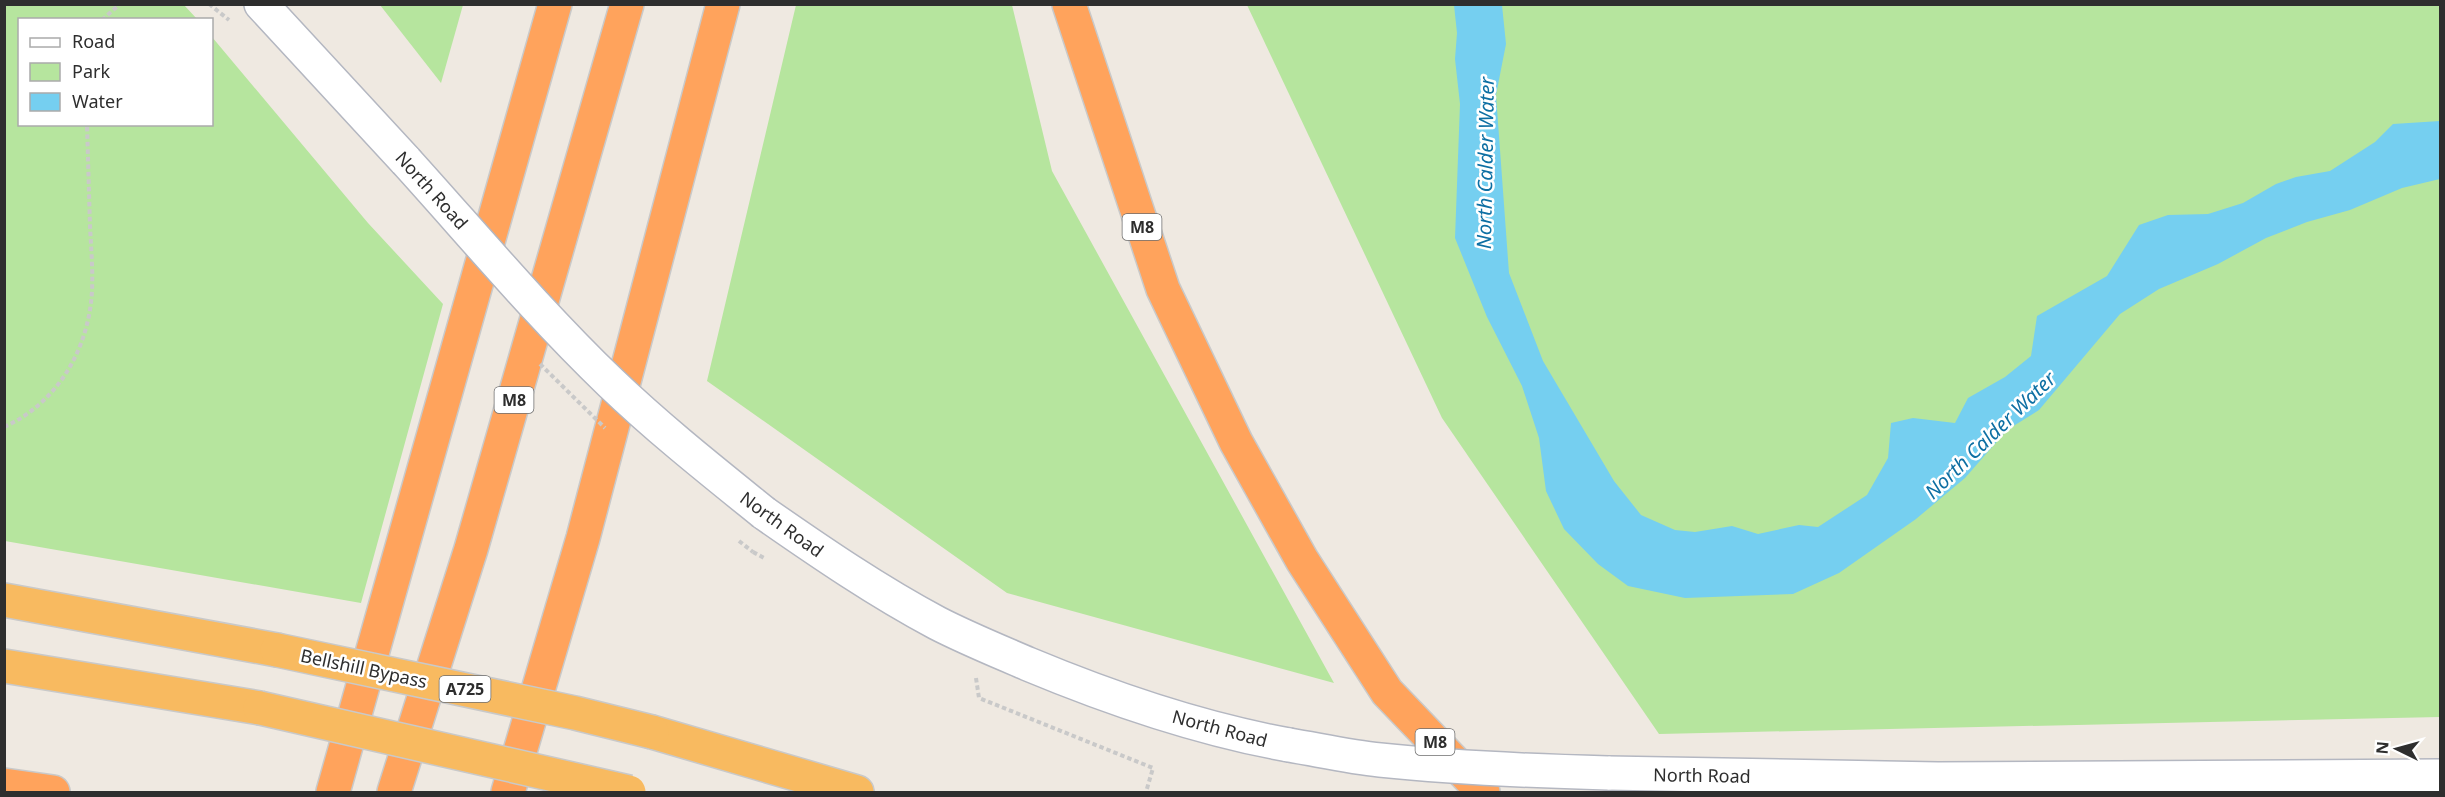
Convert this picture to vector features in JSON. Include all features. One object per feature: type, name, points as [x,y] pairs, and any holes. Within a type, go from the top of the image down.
[{"type":"highway","points":[[333,792],[555,4]]},
{"type":"highway","name":"M8","points":[[394,792],[471,549],[627,4]]},
{"type":"highway","points":[[508,792],[583,538],[723,4]]},
{"type":"highway","name":"M8","points":[[1069,4],[1163,289],[1236,442],[1302,560],[1387,693],[1484,792]]},
{"type":"highway","name":"Bellshill Bypass","points":[[4,600],[277,650],[576,713],[652,732],[857,792]]},
{"type":"highway","points":[[4,666],[260,708],[629,792]]},
{"type":"highway","points":[[4,785],[53,792]]},
{"type":"main road","name":"North Road","points":[[261,4],[611,383],[684,448],[764,513],[821,554],[938,623],[994,650],[1118,699],[1196,723],[1289,745],[1377,760],[1501,770],[1938,779],[2440,776]]},
{"type":"path","points":[[104,18],[120,4]]},
{"type":"path","points":[[4,427],[29,413],[48,396],[76,357],[84,336],[92,291],[87,126]]},
{"type":"path","points":[[976,677],[979,698],[1153,768],[1146,792]]},
{"type":"green space","points":[[4,5],[184,5],[196,18],[18,18],[18,126],[213,126],[213,38],[368,223],[443,304],[361,603],[5,541]]},
{"type":"green space","points":[[380,5],[463,5],[441,83]]},
{"type":"green space","points":[[796,5],[1012,5],[1052,171],[1334,683],[1007,593],[707,381]]},
{"type":"green space","points":[[1247,5],[2440,5],[2440,717],[1659,734],[1442,418]]},
{"type":"water","name":"North Calder Water","points":[[1454,5],[1502,5],[1506,44],[1496,95],[1509,273],[1543,361],[1614,481],[1641,515],[1675,530],[1695,532],[1732,526],[1758,534],[1799,525],[1818,527],[1867,495],[1888,458],[1891,423],[1913,418],[1955,423],[1968,398],[2005,377],[2031,356],[2037,316],[2107,276],[2139,225],[2168,215],[2208,214],[2243,203],[2276,184],[2296,177],[2330,171],[2375,142],[2393,124],[2440,121],[2440,179],[2402,188],[2350,210],[2307,222],[2266,238],[2218,264],[2159,289],[2120,314],[2039,410],[2007,430],[1965,478],[1916,519],[1839,573],[1793,594],[1685,598],[1628,586],[1598,564],[1564,529],[1546,491],[1539,438],[1522,386],[1487,317],[1455,238],[1460,104],[1455,59],[1457,33]]}]
